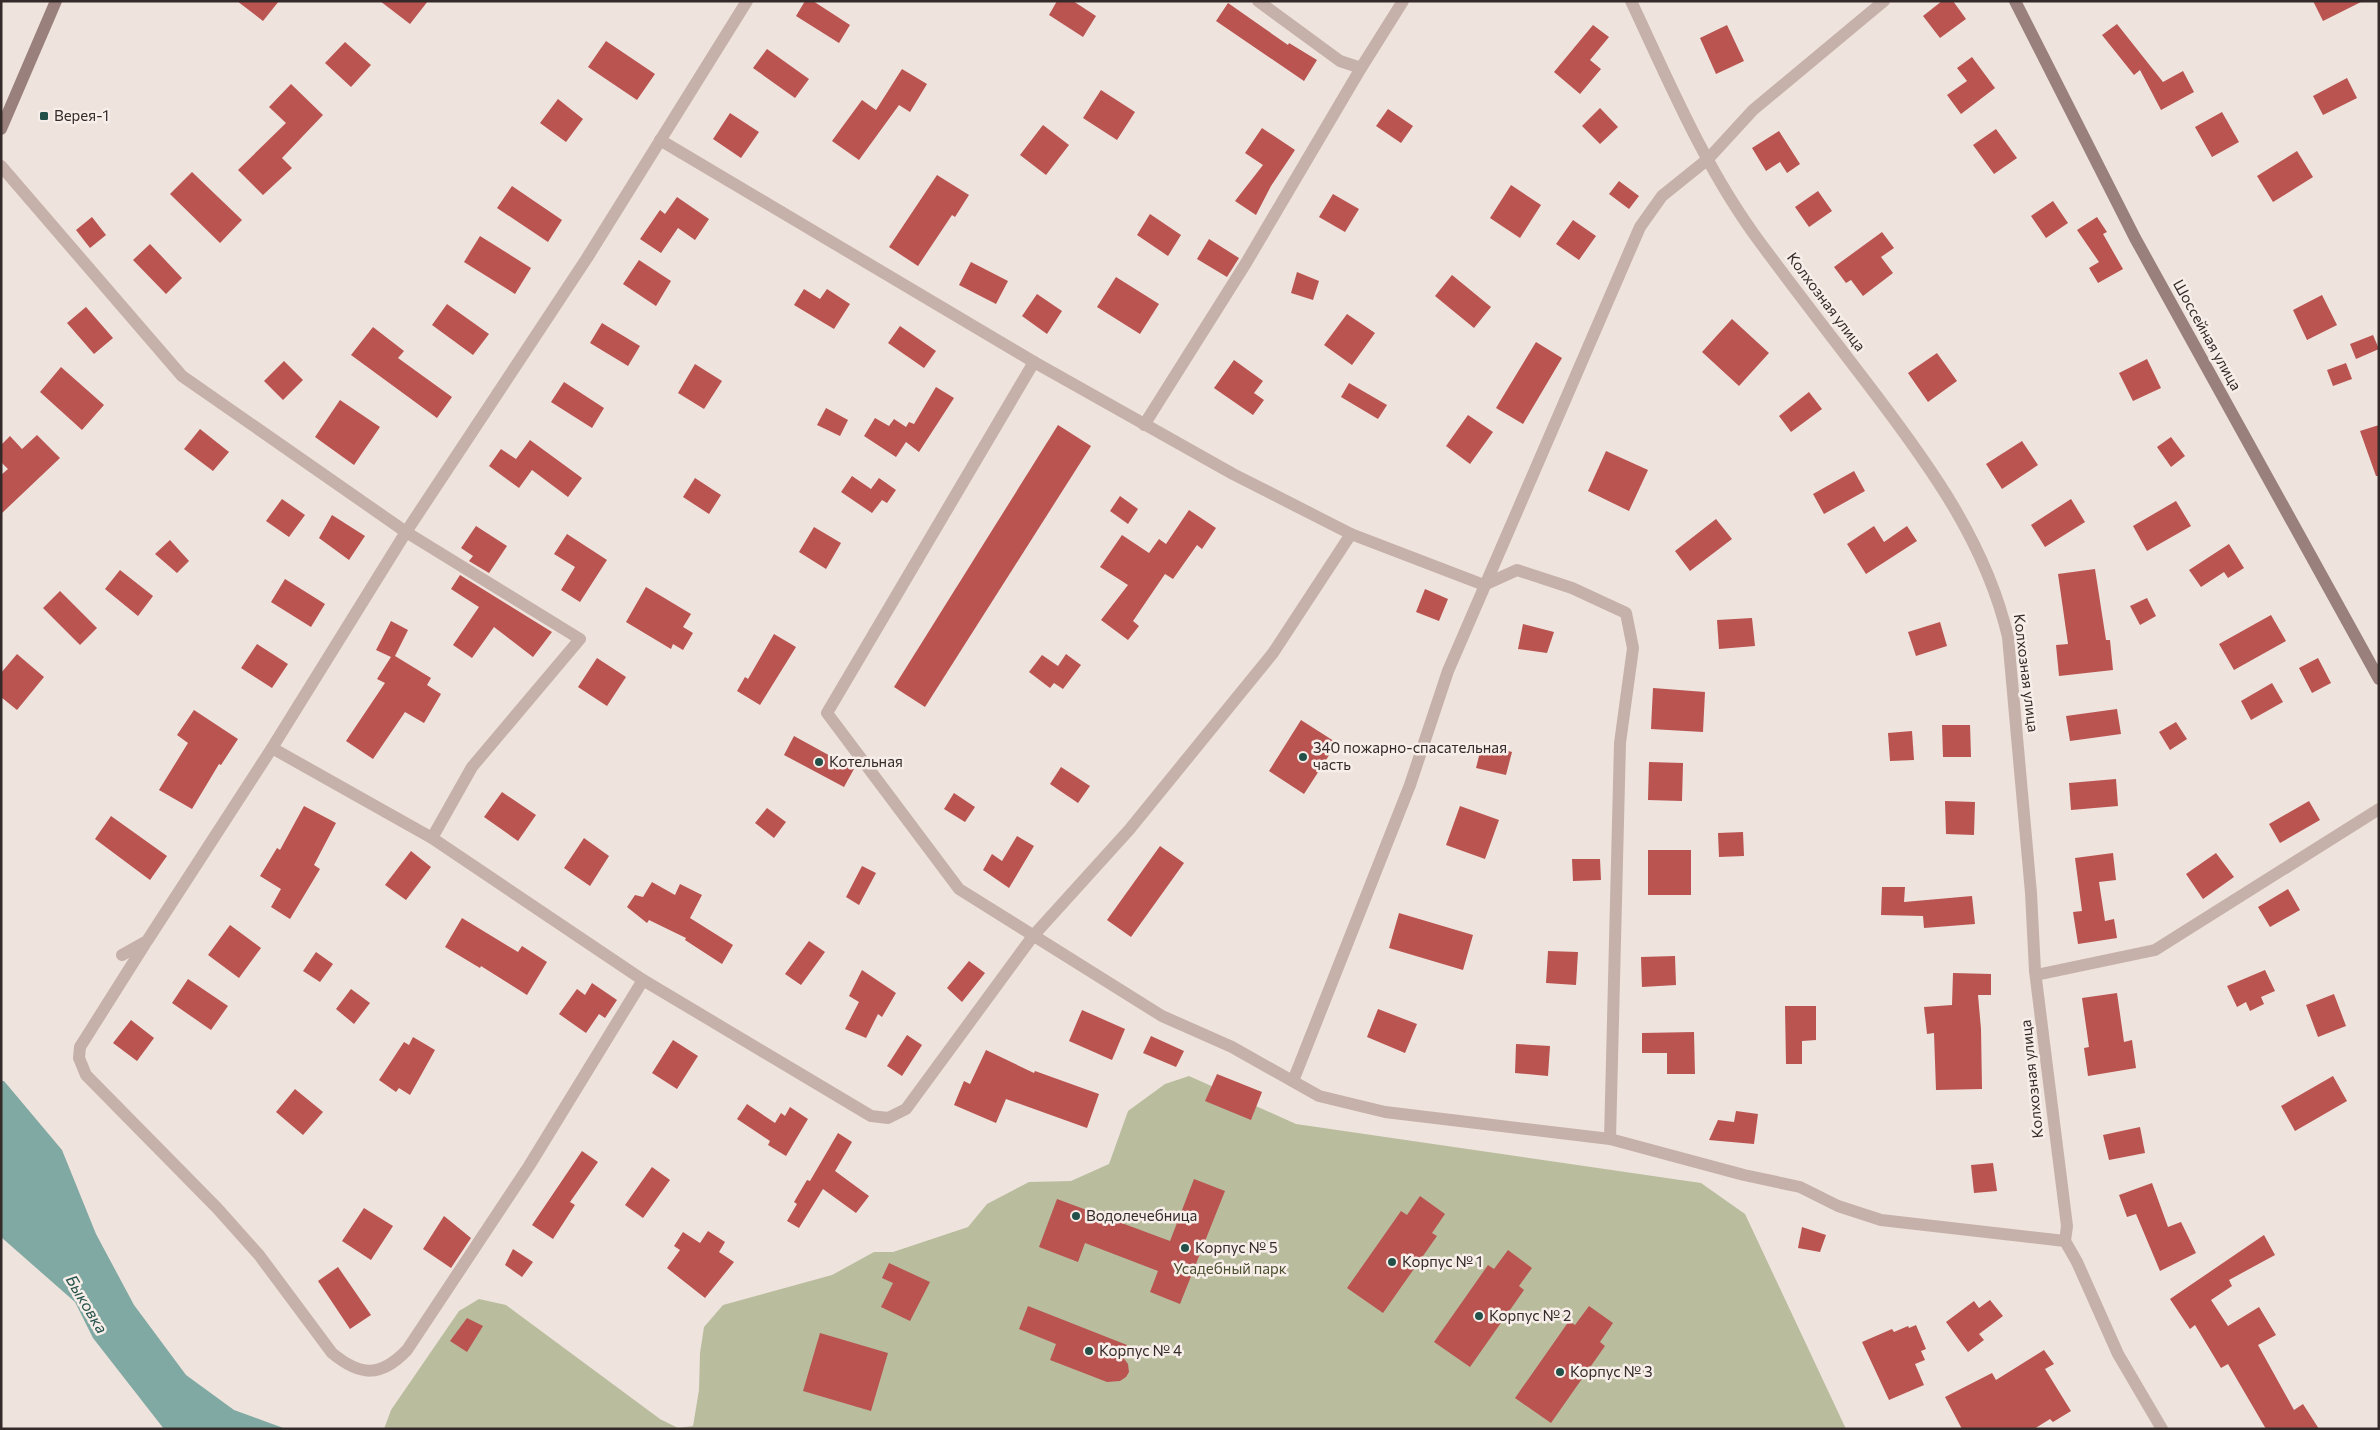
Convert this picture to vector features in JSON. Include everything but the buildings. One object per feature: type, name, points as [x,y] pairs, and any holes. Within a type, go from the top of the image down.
[{"type":"street","points":[[1,130],[56,1]]},
{"type":"street","points":[[643,980],[530,1166],[407,1350],[398,1359],[380,1370],[369,1372],[343,1363],[332,1354],[259,1255],[217,1208],[86,1075],[79,1058],[80,1047],[272,748],[406,532],[587,258],[747,1]]},
{"type":"street","points":[[1258,1],[1340,61],[1361,68]]},
{"type":"street","points":[[1144,425],[1246,263],[1361,68],[1403,1]]},
{"type":"street","name":"Колхозная улица","points":[[1631,1],[1677,99],[1708,159],[1758,240],[1840,345],[1942,487],[1972,540],[2001,609],[2008,636],[2031,893],[2036,975],[2066,1226],[2065,1241],[2077,1262],[2118,1354],[2162,1429]]},
{"type":"street","points":[[1293,1080],[1410,784],[1448,671],[1640,227],[1662,196],[1708,159],[1753,110],[1884,1]]},
{"type":"street","name":"Шоссейная улица","points":[[2015,1],[2136,238],[2379,679]]},
{"type":"street","points":[[660,140],[1034,362],[1144,425],[1233,474],[1351,534],[1484,585],[1517,570],[1572,588],[1626,613],[1633,648],[1620,743],[1610,1139]]},
{"type":"street","points":[[1,166],[182,376],[406,532],[580,639],[472,766],[432,838]]},
{"type":"street","points":[[1034,362],[827,713],[959,890],[1162,1016],[1232,1047],[1319,1096],[1385,1112],[1610,1139],[1744,1175],[1800,1187],[1838,1206],[1881,1220],[2065,1241]]},
{"type":"street","points":[[272,748],[432,838],[643,980],[871,1116],[888,1118],[906,1109],[1033,936],[1129,830],[1273,653],[1351,534]]},
{"type":"street","points":[[2036,975],[2156,950],[2379,809]]},
{"type":"street","points":[[122,955],[147,941]]},
{"type":"green space","name":"Усадебный парк","points":[[1189,1076],[1296,1124],[1701,1183],[1745,1214],[1846,1429],[384,1429],[391,1410],[459,1311],[479,1299],[506,1305],[660,1419],[678,1428],[693,1426],[699,1390],[700,1353],[704,1327],[723,1305],[832,1275],[874,1252],[893,1252],[968,1227],[987,1204],[1029,1182],[1071,1181],[1109,1164],[1128,1111],[1165,1084]]},
{"type":"water","name":"Быковка","points":[[1,1081],[4,1081],[62,1150],[96,1234],[134,1305],[186,1375],[234,1410],[286,1429],[164,1429],[93,1338],[75,1302],[1,1237]]},
{"type":"place","name":"Верея-1","points":[[44,116]]},
{"type":"place","name":"340 пожарно-спасательная часть","points":[[1303,757]]},
{"type":"place","name":"Котельная","points":[[819,762]]},
{"type":"place","name":"Водолечебница","points":[[1076,1216]]},
{"type":"place","name":"Корпус № 5","points":[[1185,1248]]},
{"type":"place","name":"Корпус № 1","points":[[1392,1262]]},
{"type":"place","name":"Корпус № 2","points":[[1479,1316]]},
{"type":"place","name":"Корпус № 4","points":[[1089,1351]]},
{"type":"place","name":"Корпус № 3","points":[[1560,1372]]}]
